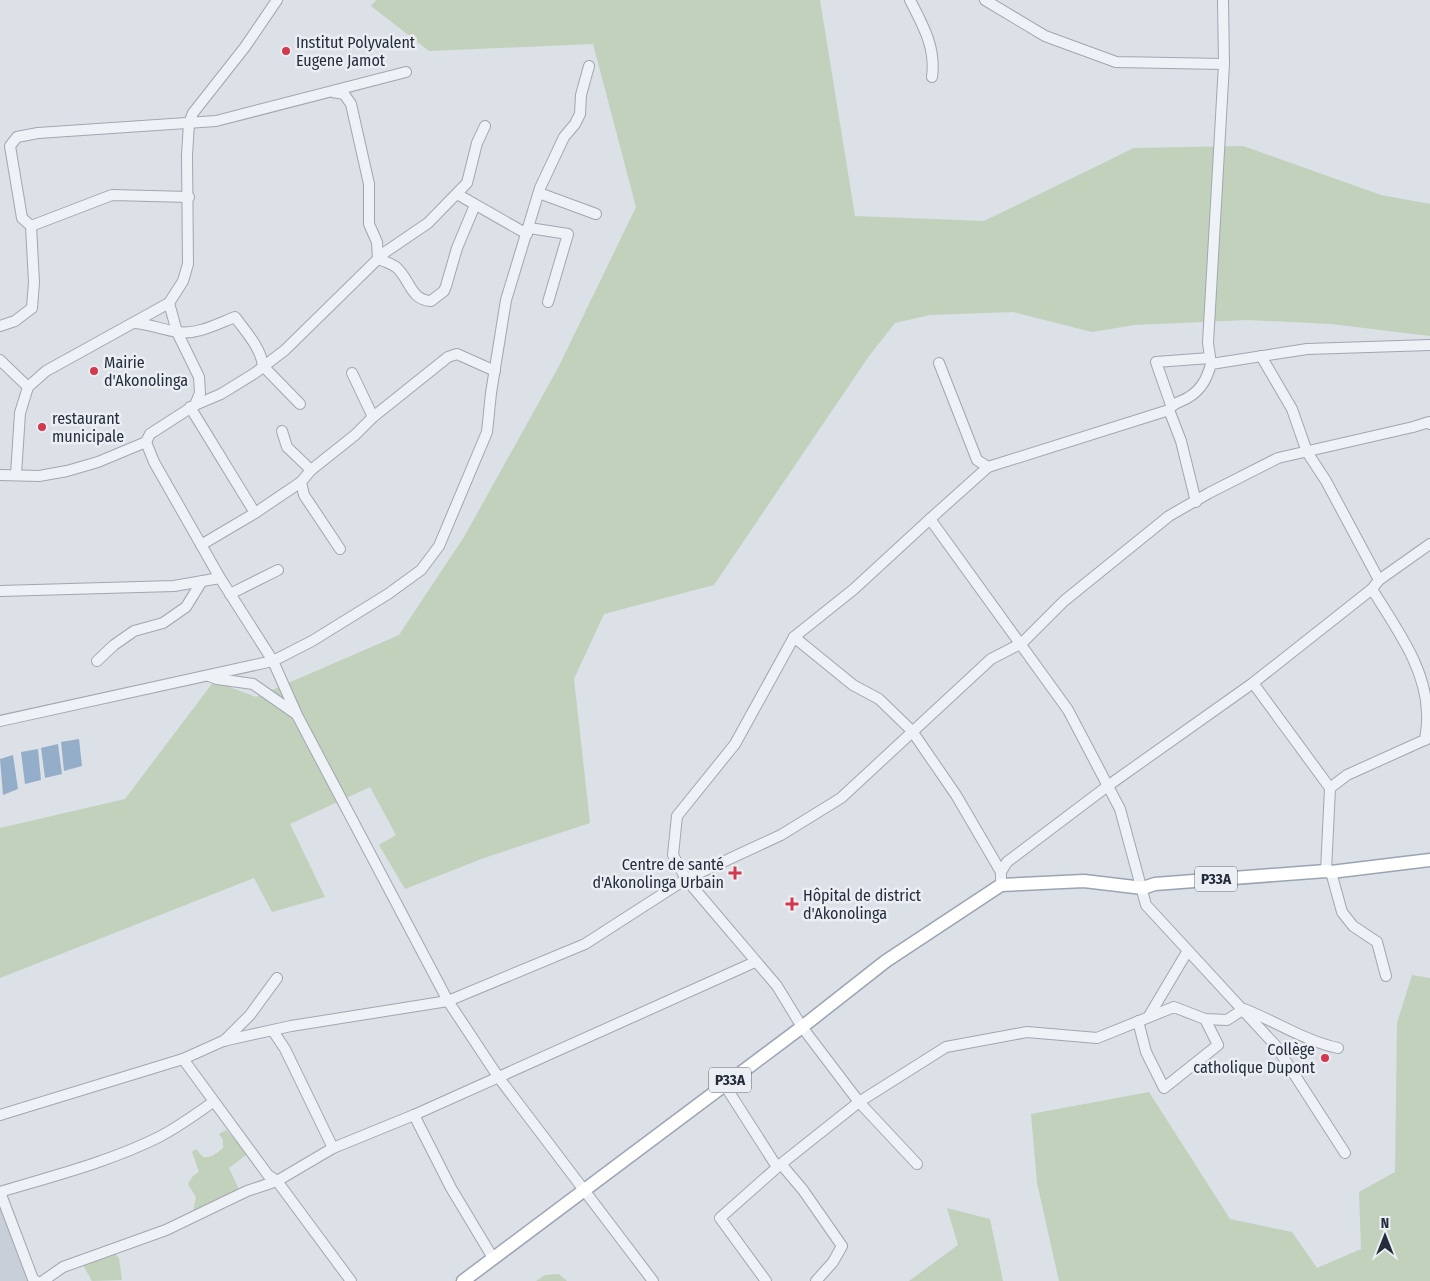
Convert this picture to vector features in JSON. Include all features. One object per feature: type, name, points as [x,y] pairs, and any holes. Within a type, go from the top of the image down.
[{"type":"main road","name":"P33A","points":[[463,1281],[584,1192],[724,1084],[802,1028],[886,961],[1001,886],[1084,881],[1143,888],[1155,884],[1328,871],[1430,860]]},
{"type":"street","points":[[16,474],[20,413],[28,387],[46,371],[169,303],[182,281],[188,264],[189,196],[187,155],[189,123],[202,98],[245,47],[277,0]]},
{"type":"street","points":[[910,0],[926,34],[934,60],[932,77]]},
{"type":"street","points":[[985,0],[1045,36],[1116,62],[1224,64]]},
{"type":"street","points":[[917,1164],[859,1102],[802,1028],[777,986],[686,879],[673,855],[676,816],[735,744],[794,637],[854,589],[988,467],[1170,407],[1189,397],[1206,381],[1211,361],[1208,343],[1224,64],[1223,0]]},
{"type":"street","points":[[0,722],[273,661],[388,594],[421,570],[439,546],[487,432],[506,300],[539,193],[564,137],[575,124],[580,114],[581,95],[589,66]]},
{"type":"street","points":[[0,326],[15,320],[32,308],[34,282],[31,226],[22,218],[10,146],[17,137],[38,133],[216,121],[406,72]]},
{"type":"street","points":[[330,92],[344,94],[351,104],[369,184],[369,224],[377,242],[378,259]]},
{"type":"street","points":[[0,475],[39,476],[67,471],[98,462],[146,442],[150,434],[192,406],[221,394],[264,366],[285,350],[378,259],[399,241],[428,223],[457,194],[467,183],[477,143],[485,126]]},
{"type":"street","points":[[0,140],[10,146]]},
{"type":"street","points":[[539,193],[596,214]]},
{"type":"street","points":[[457,194],[475,206],[528,231],[568,234],[548,302]]},
{"type":"street","points":[[31,226],[112,195],[189,196]]},
{"type":"street","points":[[378,259],[397,268],[417,297],[431,301],[444,291],[456,248],[475,206]]},
{"type":"street","points":[[169,303],[177,332],[199,377],[200,393],[192,406]]},
{"type":"street","points":[[134,323],[152,325],[177,332],[193,332],[235,317],[252,338],[263,359],[264,366],[300,404]]},
{"type":"street","points":[[1196,502],[1181,441],[1156,362],[1211,361],[1307,349],[1430,346]]},
{"type":"street","points":[[201,545],[255,513],[301,482],[311,470],[355,435],[373,417],[454,354],[495,370]]},
{"type":"street","points":[[1261,356],[1292,409],[1307,452],[1326,481],[1379,580]]},
{"type":"street","points":[[0,360],[28,387]]},
{"type":"street","points":[[939,363],[977,460],[988,467]]},
{"type":"street","points":[[352,373],[373,417]]},
{"type":"street","points":[[192,406],[255,513]]},
{"type":"street","points":[[0,1115],[184,1059],[223,1041],[448,1001],[585,944],[686,879],[781,834],[842,798],[912,731],[991,660],[1022,643],[1071,595],[1170,516],[1208,493],[1278,458],[1413,428],[1429,422],[1430,424]]},
{"type":"street","points":[[282,431],[287,447],[311,470]]},
{"type":"street","points":[[146,442],[154,462],[220,578],[273,661],[297,715],[448,1001],[499,1078],[653,1281]]},
{"type":"street","points":[[301,482],[304,495],[340,549]]},
{"type":"street","points":[[930,519],[1022,643],[1068,710],[1120,809],[1143,888],[1146,905],[1187,952],[1244,1009],[1276,1046],[1345,1153]]},
{"type":"street","points":[[1001,872],[1007,862],[1109,785],[1253,683],[1372,589],[1379,580],[1430,544]]},
{"type":"street","points":[[230,594],[278,570]]},
{"type":"street","points":[[0,591],[174,586],[220,578]]},
{"type":"street","points":[[97,661],[114,645],[134,631],[163,623],[186,607],[202,581]]},
{"type":"street","points":[[1330,788],[1347,776],[1427,739],[1429,714],[1422,682],[1407,646],[1372,589]]},
{"type":"street","points":[[794,637],[853,685],[879,699],[912,731],[956,795],[1001,872],[1001,886]]},
{"type":"street","points":[[208,675],[217,679],[253,684],[297,715]]},
{"type":"street","points":[[1253,683],[1330,788],[1328,871],[1342,912],[1352,926],[1377,942],[1386,976]]},
{"type":"street","points":[[1149,1016],[1187,952]]},
{"type":"street","points":[[43,1281],[63,1267],[166,1230],[247,1191],[277,1181],[333,1148],[499,1078],[755,962]]},
{"type":"street","points":[[223,1041],[250,1016],[277,978]]},
{"type":"street","points":[[766,1281],[720,1218],[779,1165],[859,1102],[946,1047],[1027,1032],[1097,1038],[1174,1007],[1205,1018],[1226,1020],[1244,1009]]},
{"type":"street","points":[[1244,1009],[1323,1045],[1338,1048]]},
{"type":"street","points":[[1138,1021],[1146,1052],[1164,1088],[1218,1045],[1205,1018]]},
{"type":"street","points":[[273,1031],[285,1049],[333,1148]]},
{"type":"street","points":[[184,1059],[213,1102],[268,1175],[277,1181],[351,1281]]},
{"type":"street","points":[[724,1084],[779,1165],[803,1190],[842,1246],[833,1262],[816,1281]]},
{"type":"street","points":[[36,1281],[33,1278],[0,1192],[95,1162],[157,1138],[180,1126],[213,1102]]},
{"type":"street","points":[[414,1115],[451,1188],[493,1258]]},
{"type":"shaded area","points":[[0,1192],[36,1281],[0,1281]]},
{"type":"green space","points":[[376,0],[820,0],[855,216],[984,221],[1134,148],[1243,146],[1381,195],[1430,204],[1430,336],[1331,324],[1247,320],[1134,325],[1092,332],[1013,312],[930,315],[895,323],[869,356],[714,585],[604,614],[574,679],[590,823],[484,858],[405,889],[379,845],[396,835],[370,787],[290,824],[325,897],[272,912],[254,878],[0,978],[0,828],[125,799],[214,681],[256,697],[399,635],[464,537],[558,368],[636,207],[593,44],[429,51],[371,6]]},
{"type":"green space","points":[[1412,975],[1430,978],[1430,1281],[1059,1281],[1037,1183],[1031,1114],[1149,1092],[1230,1219],[1292,1232],[1317,1268],[1361,1249],[1359,1192],[1395,1172],[1397,1023]]},
{"type":"green space","points":[[226,1130],[243,1148],[246,1155],[229,1168],[241,1194],[192,1217],[196,1197],[188,1184],[193,1176],[199,1172],[192,1152],[196,1149],[203,1157],[209,1157],[216,1153],[223,1148],[223,1140],[219,1134]]},
{"type":"green space","points":[[947,1208],[990,1219],[1003,1281],[909,1281],[958,1245]]},
{"type":"green space","points":[[109,1255],[116,1255],[119,1258],[122,1280],[92,1281],[83,1265]]},
{"type":"green space","points":[[559,1274],[567,1281],[536,1281],[545,1275]]},
{"type":"water","points":[[79,739],[82,766],[64,771],[61,742]]},
{"type":"water","points":[[58,744],[62,774],[45,778],[41,748]]},
{"type":"water","points":[[38,749],[41,780],[25,784],[21,752]]},
{"type":"water","points":[[13,755],[18,789],[3,795],[0,759]]},
{"type":"place","name":"Institut Polyvalent Eugene Jamot","points":[[286,51]]},
{"type":"place","name":"Mairie d'Akonolinga","points":[[94,371]]},
{"type":"place","name":"restaurant municipale","points":[[42,427]]},
{"type":"place","name":"Centre de santé d'Akonolinga Urbain","points":[[735,873]]},
{"type":"place","name":"Hôpital de district d'Akonolinga","points":[[792,904]]},
{"type":"place","name":"Collège catholique Dupont","points":[[1325,1058]]}]
